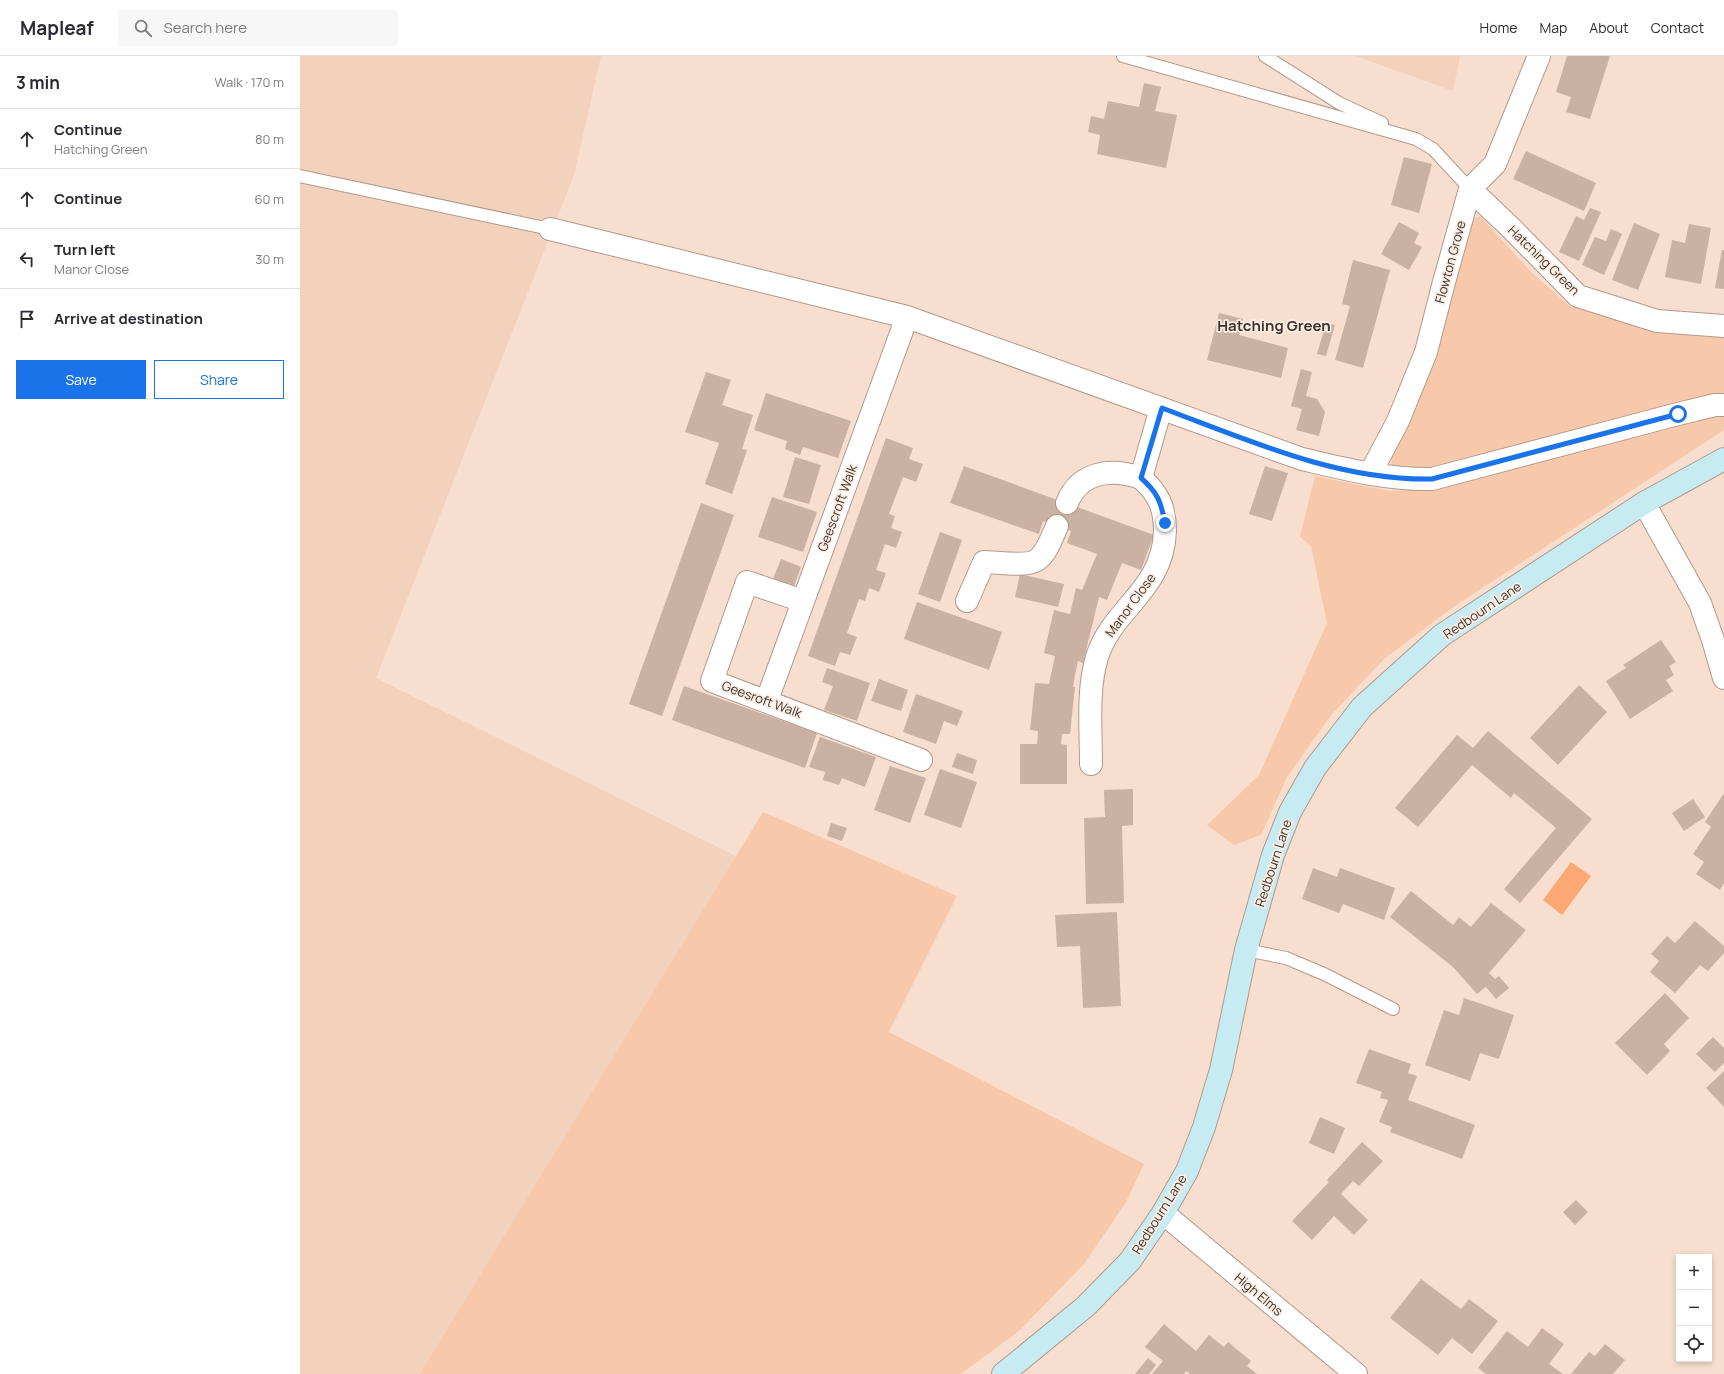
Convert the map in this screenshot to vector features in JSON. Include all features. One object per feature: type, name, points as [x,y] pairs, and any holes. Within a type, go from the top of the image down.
[{"type":"main road","name":"Redbourn Lane","points":[[1003,1374],[1086,1306],[1130,1261],[1163,1214],[1186,1171],[1204,1127],[1221,1070],[1246,950],[1273,856],[1290,812],[1315,768],[1362,707],[1442,635],[1644,503],[1724,459]]},
{"type":"street","name":"Flowton Grove","points":[[1370,474],[1398,421],[1426,352],[1470,190],[1495,164],[1539,56]]},
{"type":"street","name":"Hatching Green","points":[[1470,190],[1511,228],[1578,296],[1657,321],[1724,326]]},
{"type":"street","points":[[550,229],[907,317],[1302,459],[1370,474],[1407,479],[1432,479],[1678,414],[1724,405]]},
{"type":"street","name":"Geescroft Walk","points":[[768,700],[907,317]]},
{"type":"street","points":[[1066,503],[1070,494],[1078,486],[1097,474],[1117,472],[1141,478],[1162,408]]},
{"type":"street","name":"Manor Close","points":[[1091,764],[1091,694],[1097,657],[1111,627],[1144,589],[1154,574],[1160,560],[1164,541],[1165,523],[1162,507],[1157,495],[1141,478]]},
{"type":"street","points":[[1644,503],[1700,603],[1724,678]]},
{"type":"street","points":[[966,601],[984,562],[1026,564],[1036,560],[1050,542],[1057,526]]},
{"type":"street","name":"Geesroft Walk","points":[[803,601],[747,582],[712,681],[768,700],[921,760]]},
{"type":"street","name":"High Elms","points":[[1163,1214],[1356,1374]]},
{"type":"lane","points":[[1123,56],[1416,139]]},
{"type":"lane","points":[[1265,56],[1340,103],[1416,139],[1433,149],[1470,190]]},
{"type":"lane","points":[[300,176],[550,229]]},
{"type":"lane","points":[[1246,950],[1286,958],[1324,974],[1394,1009]]},
{"type":"shaded area","points":[[300,56],[601,56],[574,175],[376,678],[887,931],[728,1374],[300,1374]]},
{"type":"shaded area","points":[[1356,56],[1460,56],[1453,91]]},
{"type":"shaded area","points":[[1480,216],[1533,274],[1570,306],[1660,333],[1724,338],[1724,394],[1529,444],[1419,470],[1391,467],[1392,451],[1470,221]]},
{"type":"shaded area","points":[[1724,414],[1724,430],[1452,608],[1384,659],[1332,714],[1287,777],[1261,835],[1234,845],[1207,825],[1259,775],[1327,623],[1311,546],[1300,537],[1315,476],[1389,491],[1425,489],[1674,425]]},
{"type":"shaded area","points":[[763,812],[957,896],[889,1032],[1144,1164],[1126,1202],[1084,1264],[1019,1331],[961,1374],[420,1374]]},
{"type":"shaded area","points":[[1571,862],[1591,876],[1562,915],[1543,900]]},
{"type":"building","points":[[1567,56],[1610,56],[1590,119],[1566,112],[1571,97],[1556,92]]},
{"type":"building","points":[[1144,83],[1161,87],[1155,111],[1177,115],[1166,168],[1097,154],[1100,135],[1088,132],[1091,116],[1104,119],[1108,101],[1139,107]]},
{"type":"building","points":[[1526,151],[1596,183],[1584,211],[1513,179]]},
{"type":"building","points":[[1404,157],[1432,164],[1419,213],[1391,205]]},
{"type":"building","points":[[1590,208],[1601,212],[1579,261],[1559,252],[1576,216],[1584,220]]},
{"type":"building","points":[[1399,222],[1419,233],[1414,243],[1422,247],[1409,270],[1381,254]]},
{"type":"building","points":[[1634,223],[1660,234],[1638,290],[1612,280]]},
{"type":"building","points":[[1689,224],[1711,228],[1701,284],[1665,277],[1672,240],[1685,243]]},
{"type":"building","points":[[1611,229],[1622,234],[1604,275],[1582,265],[1595,237],[1606,241]]},
{"type":"building","points":[[1722,250],[1724,250],[1724,289],[1715,288]]},
{"type":"building","points":[[1353,260],[1390,270],[1363,368],[1335,360],[1350,306],[1342,304]]},
{"type":"building","points":[[1219,313],[1243,319],[1239,335],[1288,348],[1281,378],[1207,360]]},
{"type":"building","points":[[1326,323],[1335,325],[1326,356],[1317,354]]},
{"type":"building","points":[[1301,369],[1312,372],[1306,396],[1317,399],[1325,412],[1319,436],[1296,430],[1302,409],[1291,406]]},
{"type":"building","points":[[706,372],[731,380],[722,405],[753,415],[742,449],[747,450],[732,494],[705,484],[719,443],[685,432]]},
{"type":"building","points":[[766,393],[851,421],[838,458],[803,447],[800,455],[785,449],[787,441],[754,430]]},
{"type":"building","points":[[886,438],[913,448],[909,459],[923,464],[916,482],[903,477],[889,514],[895,516],[891,528],[902,532],[896,548],[885,544],[876,570],[886,573],[879,592],[869,588],[865,601],[859,599],[847,633],[857,637],[850,655],[840,652],[835,666],[808,656]]},
{"type":"building","points":[[795,457],[821,465],[809,504],[783,497]]},
{"type":"building","points":[[964,466],[1154,535],[1141,570],[1122,563],[1107,600],[1099,597],[1083,663],[1078,661],[1075,675],[1070,734],[1062,734],[1061,744],[1067,745],[1067,784],[1020,784],[1020,744],[1037,744],[1038,731],[1030,730],[1035,683],[1049,684],[1055,656],[1044,653],[1054,610],[1070,614],[1076,588],[1082,590],[1097,554],[1067,543],[1071,531],[1043,521],[1039,534],[950,503]]},
{"type":"building","points":[[1265,466],[1288,473],[1272,521],[1249,514]]},
{"type":"building","points":[[772,497],[817,512],[803,552],[758,537]]},
{"type":"building","points":[[701,503],[734,515],[662,716],[629,704]]},
{"type":"building","points":[[940,532],[962,540],[940,602],[918,594]]},
{"type":"building","points":[[781,559],[801,567],[793,589],[772,581]]},
{"type":"building","points":[[1020,574],[1064,584],[1058,607],[1015,597]]},
{"type":"building","points":[[917,602],[1002,632],[989,670],[904,639]]},
{"type":"building","points":[[1661,640],[1676,662],[1669,666],[1674,675],[1666,680],[1673,691],[1630,719],[1606,681],[1626,668],[1623,665]]},
{"type":"building","points":[[827,668],[870,683],[857,721],[824,710],[833,686],[822,682]]},
{"type":"building","points":[[879,679],[908,690],[901,711],[871,701]]},
{"type":"building","points":[[1579,685],[1607,712],[1558,765],[1530,738]]},
{"type":"building","points":[[684,686],[817,733],[805,768],[672,720]]},
{"type":"building","points":[[916,694],[963,711],[957,726],[944,721],[936,744],[903,732]]},
{"type":"building","points":[[1488,731],[1592,819],[1520,903],[1504,889],[1556,828],[1514,793],[1511,798],[1472,765],[1418,827],[1395,808],[1457,735],[1473,748]]},
{"type":"building","points":[[820,737],[876,757],[865,787],[842,778],[839,785],[823,780],[825,772],[809,767]]},
{"type":"building","points":[[957,753],[977,760],[973,774],[952,767]]},
{"type":"building","points":[[890,766],[926,778],[910,823],[874,810]]},
{"type":"building","points":[[940,769],[977,782],[961,828],[924,815]]},
{"type":"building","points":[[1133,789],[1133,825],[1122,826],[1124,903],[1086,904],[1084,818],[1105,817],[1104,790]]},
{"type":"building","points":[[1724,793],[1724,883],[1720,890],[1696,874],[1704,862],[1693,854],[1711,827],[1705,822]]},
{"type":"building","points":[[1693,799],[1705,817],[1684,831],[1672,813]]},
{"type":"building","points":[[831,823],[847,828],[842,841],[827,836]]},
{"type":"building","points":[[1313,868],[1337,877],[1340,868],[1395,888],[1384,920],[1343,904],[1339,913],[1302,899]]},
{"type":"building","points":[[1411,891],[1453,925],[1459,917],[1471,927],[1491,903],[1526,930],[1489,973],[1495,979],[1499,976],[1509,988],[1496,999],[1486,987],[1477,994],[1453,967],[1390,917]]},
{"type":"building","points":[[1117,912],[1121,1006],[1083,1008],[1080,946],[1057,947],[1055,915]]},
{"type":"building","points":[[1695,921],[1724,946],[1724,953],[1708,971],[1700,965],[1675,993],[1650,972],[1659,961],[1651,954],[1667,936],[1675,943]]},
{"type":"building","points":[[1665,993],[1689,1018],[1664,1044],[1670,1051],[1647,1075],[1615,1043]]},
{"type":"building","points":[[1464,998],[1514,1015],[1499,1059],[1480,1053],[1470,1081],[1425,1065],[1444,1010],[1459,1015]]},
{"type":"building","points":[[1713,1037],[1724,1048],[1724,1063],[1715,1072],[1696,1054]]},
{"type":"building","points":[[1369,1049],[1411,1064],[1408,1073],[1417,1076],[1408,1100],[1475,1125],[1462,1159],[1390,1132],[1392,1127],[1379,1122],[1388,1100],[1380,1098],[1382,1092],[1356,1083]]},
{"type":"building","points":[[1724,1071],[1724,1107],[1706,1088]]},
{"type":"building","points":[[1320,1117],[1345,1128],[1334,1154],[1309,1143]]},
{"type":"building","points":[[1362,1142],[1383,1161],[1359,1186],[1353,1181],[1341,1194],[1368,1220],[1354,1235],[1334,1216],[1312,1240],[1292,1221],[1329,1182],[1327,1180]]},
{"type":"building","points":[[1576,1200],[1588,1212],[1575,1225],[1563,1212]]},
{"type":"building","points":[[1421,1279],[1461,1309],[1469,1299],[1498,1321],[1472,1354],[1452,1338],[1438,1355],[1390,1318]]},
{"type":"building","points":[[1164,1324],[1196,1351],[1209,1335],[1224,1347],[1228,1342],[1251,1361],[1247,1366],[1257,1374],[1190,1374],[1186,1371],[1184,1374],[1152,1374],[1163,1361],[1145,1347]]},
{"type":"building","points":[[1542,1328],[1564,1344],[1549,1364],[1563,1374],[1486,1374],[1478,1368],[1507,1331],[1528,1347]]},
{"type":"building","points":[[1605,1344],[1625,1360],[1613,1374],[1571,1374],[1589,1352],[1595,1356]]},
{"type":"building","points":[[1148,1358],[1156,1365],[1149,1374],[1135,1374]]},
{"type":"district","name":"Hatching Green","points":[[1274,326]]},
{"type":"route","points":[[1165,523],[1162,507],[1157,495],[1141,478],[1162,408],[1302,459],[1370,474],[1407,479],[1432,479],[1678,414]]}]
